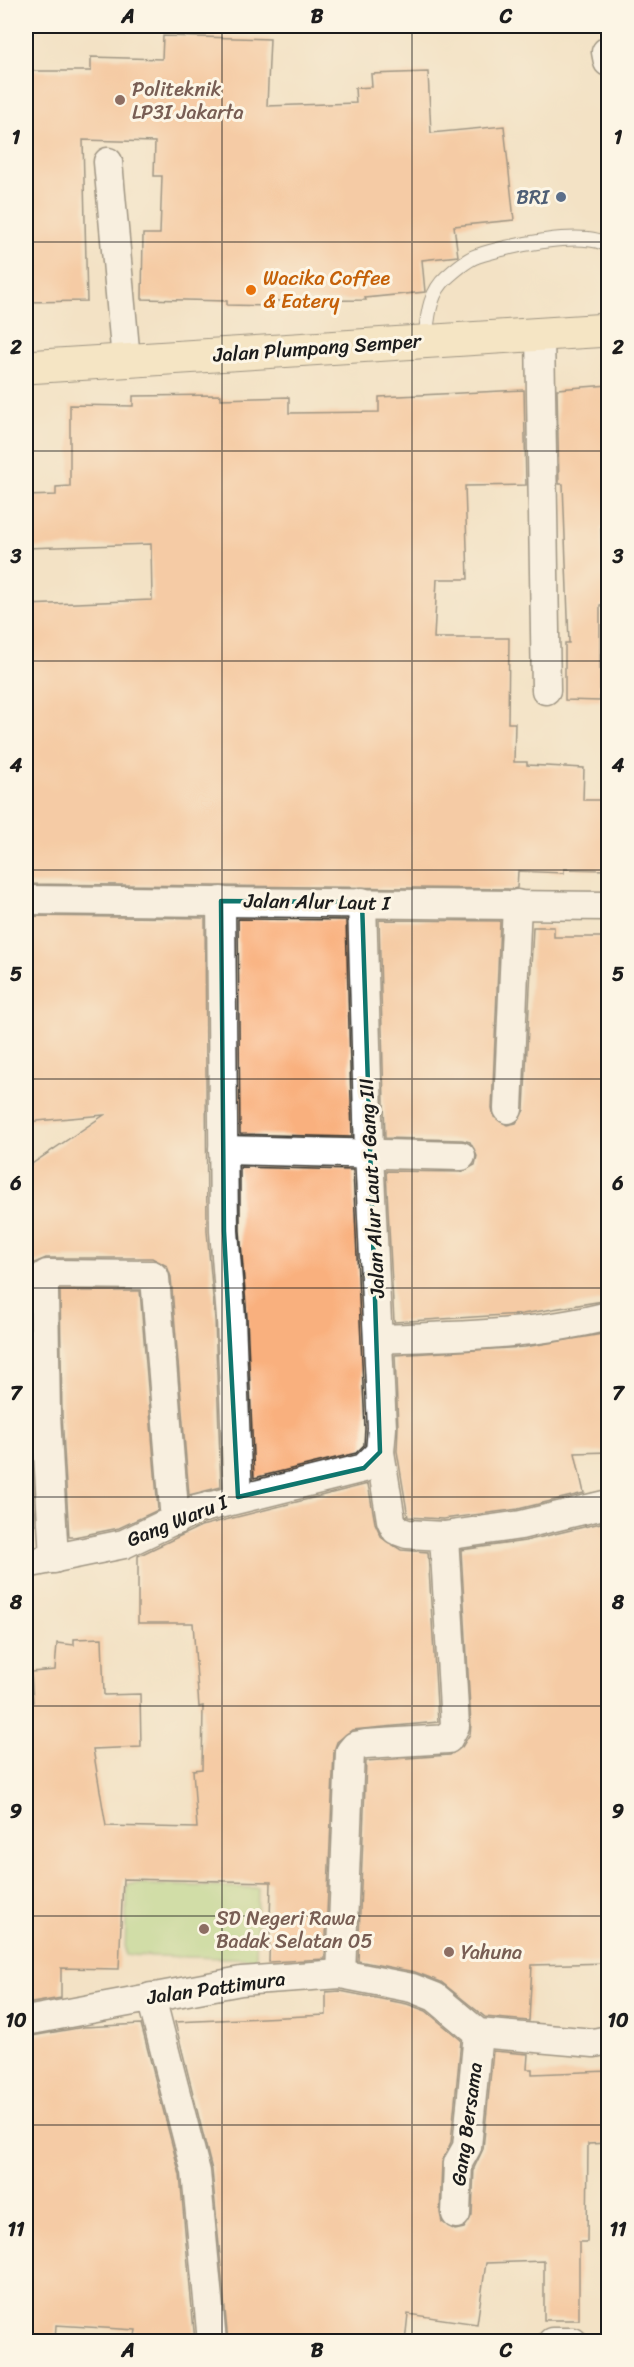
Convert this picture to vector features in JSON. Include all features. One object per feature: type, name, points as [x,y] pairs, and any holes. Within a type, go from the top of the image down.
[{"type":"main road","name":"Jalan Plumpang Semper","points":[[26,367],[609,330]]},
{"type":"street","points":[[108,162],[126,360]]},
{"type":"street","points":[[540,334],[546,690]]},
{"type":"street","name":"Jalan Alur Laut I","points":[[26,900],[609,906]]},
{"type":"street","points":[[221,901],[224,1231],[231,1318],[238,1497]]},
{"type":"street","name":"Jalan Alur Laut I Gang III","points":[[362,902],[369,1153],[382,1428],[372,1460],[396,1530],[407,1534],[444,1536]]},
{"type":"street","points":[[508,1109],[517,904]]},
{"type":"street","points":[[223,1150],[461,1156]]},
{"type":"street","points":[[54,1559],[46,1415],[44,1276],[47,1274],[152,1275],[155,1278],[175,1521]]},
{"type":"street","points":[[379,1339],[519,1331],[579,1323],[609,1316]]},
{"type":"street","name":"Gang Waru I","points":[[26,1564],[124,1544],[195,1510],[238,1497],[312,1483],[372,1460]]},
{"type":"street","points":[[341,1974],[350,1752],[355,1746],[366,1744],[448,1738],[455,1726],[444,1536],[522,1526],[609,1504]]},
{"type":"street","name":"Jalan Pattimura","points":[[26,2021],[241,1981],[341,1974],[412,1988],[435,1997],[478,2033]]},
{"type":"street","points":[[151,1997],[196,2172],[212,2342]]},
{"type":"street","points":[[478,2033],[594,2043],[609,2040]]},
{"type":"street","name":"Gang Bersama","points":[[456,2214],[458,2163],[467,2147],[478,2033]]},
{"type":"street","points":[[552,2342],[573,2342]]},
{"type":"lane","points":[[425,341],[429,302],[445,279],[475,256],[562,238],[603,241],[609,246]]},
{"type":"highlighted area","points":[[221,901],[362,902],[380,1452],[364,1468],[238,1497],[224,1231]]},
{"type":"green space","points":[[127,1884],[258,1888],[256,1959],[125,1955]]},
{"type":"building","points":[[163,36],[270,39],[267,106],[356,103],[355,88],[372,87],[371,74],[428,72],[431,133],[504,126],[514,220],[454,226],[458,256],[422,260],[425,292],[365,298],[366,300],[274,301],[273,306],[227,305],[227,301],[142,299],[143,234],[160,234],[162,176],[154,176],[155,142],[83,140],[87,301],[26,302],[26,122],[33,122],[32,71],[91,71],[91,57],[162,59]]},
{"type":"building","points":[[609,385],[609,528],[601,528],[604,604],[600,605],[600,701],[565,700],[565,643],[569,643],[563,484],[559,484],[557,389]]},
{"type":"building","points":[[524,390],[526,485],[465,486],[468,579],[437,579],[434,638],[509,638],[508,723],[515,723],[514,762],[527,762],[527,765],[584,768],[583,800],[609,800],[609,870],[564,869],[564,873],[518,871],[517,888],[513,889],[26,884],[26,605],[152,600],[151,544],[26,548],[26,496],[56,495],[56,487],[70,486],[70,405],[133,406],[133,396],[221,395],[221,399],[289,397],[289,413],[379,412],[379,397]]},
{"type":"building","points":[[26,916],[205,918],[207,1231],[215,1319],[221,1487],[189,1495],[171,1277],[167,1266],[152,1258],[46,1258],[34,1263],[27,1276],[30,1416],[36,1524],[26,1525],[26,1168],[104,1115],[26,1122]]},
{"type":"building","points":[[238,919],[346,920],[352,1137],[240,1134]]},
{"type":"building","points":[[379,920],[500,921],[492,1108],[494,1117],[507,1125],[516,1123],[524,1110],[533,927],[554,927],[554,937],[609,937],[609,1300],[522,1314],[394,1322],[386,1171],[461,1172],[475,1165],[477,1156],[470,1142],[462,1140],[385,1138]]},
{"type":"building","points":[[240,1167],[353,1170],[365,1428],[364,1445],[356,1453],[254,1478],[247,1317],[240,1230]]},
{"type":"building","points":[[60,1291],[140,1291],[158,1510],[119,1528],[74,1537],[69,1537],[62,1414]]},
{"type":"building","points":[[609,1333],[609,1452],[575,1453],[584,1493],[518,1509],[443,1519],[408,1517],[397,1451],[395,1355],[525,1347]]},
{"type":"building","points":[[368,1484],[375,1523],[382,1538],[401,1550],[428,1552],[438,1722],[352,1730],[337,1742],[334,1751],[325,1959],[269,1962],[271,1882],[123,1879],[119,1969],[61,1968],[61,1998],[26,2004],[26,1703],[33,1702],[31,1672],[55,1670],[57,1643],[74,1645],[74,1639],[102,1638],[104,1695],[140,1694],[141,1747],[93,1749],[106,1826],[197,1828],[193,1770],[202,1769],[203,1706],[199,1707],[193,1623],[138,1623],[138,1556],[201,1526]]},
{"type":"building","points":[[609,1521],[609,1963],[532,1965],[529,2021],[485,2017],[441,1982],[415,1972],[358,1961],[366,1761],[450,1755],[462,1747],[470,1734],[461,1550],[525,1541]]},
{"type":"building","points":[[340,1991],[407,2004],[426,2011],[461,2040],[451,2142],[442,2162],[440,2213],[442,2222],[455,2230],[464,2228],[472,2215],[474,2168],[483,2149],[493,2051],[528,2054],[527,2069],[532,2069],[532,2074],[609,2071],[609,2143],[588,2144],[587,2242],[579,2242],[579,2320],[544,2320],[544,2261],[486,2263],[477,2324],[408,2314],[405,2342],[228,2342],[212,2170],[175,2022],[326,2015],[326,1992]]},
{"type":"building","points":[[141,2024],[180,2175],[195,2342],[134,2342],[136,2330],[56,2325],[55,2342],[26,2342],[26,2037],[84,2027]]},
{"type":"place","name":"Politeknik LP3I Jakarta","points":[[120,100]]},
{"type":"place","name":"BRI","points":[[561,197]]},
{"type":"place","name":"Wacika Coffee & Eatery","points":[[251,290]]},
{"type":"place","name":"SD Negeri Rawa Badak Selatan 05","points":[[204,1929]]},
{"type":"place","name":"Yahuna","points":[[449,1952]]}]
